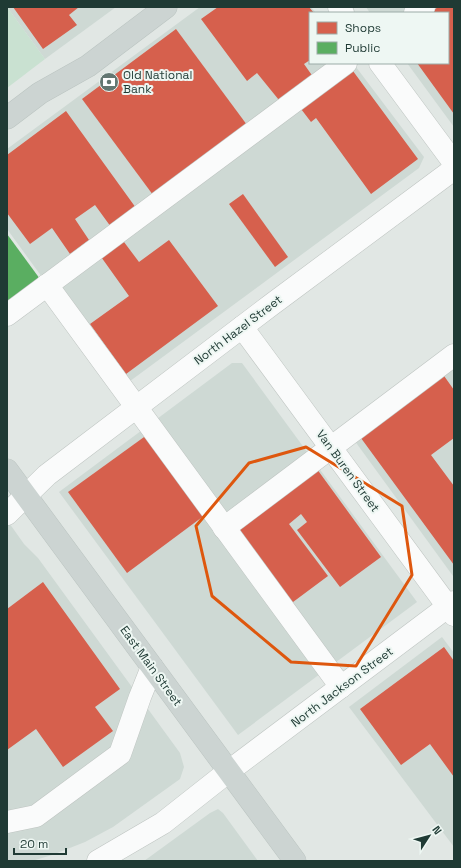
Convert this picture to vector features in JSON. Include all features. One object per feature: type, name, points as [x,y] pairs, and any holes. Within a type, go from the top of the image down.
[{"type":"main road","points":[[7,118],[40,93],[88,66],[166,7]]},
{"type":"main road","name":"East Main Street","points":[[7,470],[296,861]]},
{"type":"street","points":[[7,315],[345,64]]},
{"type":"street","points":[[381,64],[454,164]]},
{"type":"street","name":"North Hazel Street","points":[[7,514],[47,475],[454,169]]},
{"type":"street","points":[[47,285],[341,688]]},
{"type":"street","name":"Van Buren Street","points":[[242,327],[330,447],[452,608]]},
{"type":"street","points":[[224,528],[454,355]]},
{"type":"street","name":"North Jackson Street","points":[[98,861],[163,823],[229,771],[452,608]]},
{"type":"street","points":[[7,822],[36,816],[120,754],[152,667]]},
{"type":"highlighted area","points":[[306,447],[402,506],[412,575],[356,666],[291,662],[212,596],[196,526],[249,463]]},
{"type":"shaded area","points":[[7,7],[116,7],[45,59]]},
{"type":"shaded area","points":[[200,7],[311,7],[315,12],[309,12],[309,64],[354,64],[424,157],[419,168],[122,387],[7,229],[7,149]]},
{"type":"shaded area","points":[[366,7],[454,7],[454,127],[408,64],[449,64],[449,12],[369,12]]},
{"type":"shaded area","points":[[454,355],[454,576],[453,576],[349,433]]},
{"type":"shaded area","points":[[232,363],[242,363],[417,602],[238,735],[59,492]]},
{"type":"shaded area","points":[[7,520],[24,544],[38,558],[180,753],[184,767],[180,779],[113,827],[85,842],[32,861],[7,861]]},
{"type":"shaded area","points":[[442,637],[454,653],[454,847],[349,707]]},
{"type":"shaded area","points":[[218,809],[223,813],[258,861],[144,861],[210,813]]},
{"type":"green space","points":[[7,7],[45,59],[7,88]]},
{"type":"building: Shops","points":[[13,7],[79,7],[69,15],[77,25],[43,49]]},
{"type":"building: Shops","points":[[218,7],[309,7],[313,12],[309,12],[309,61],[304,64],[316,81],[283,105],[257,73],[247,81],[201,19]]},
{"type":"building: Shops","points":[[438,7],[454,7],[454,114],[418,64],[449,64],[449,12],[431,12]]},
{"type":"building: Shops","points":[[176,29],[250,129],[156,199],[82,99]]},
{"type":"building: Shops","points":[[350,67],[418,159],[371,194],[316,118],[311,122],[298,105]]},
{"type":"building: Shops","points":[[66,111],[136,208],[111,227],[95,205],[75,219],[89,240],[70,254],[52,228],[30,244],[7,213],[7,155]]},
{"type":"building: Shops","points":[[243,194],[288,257],[275,267],[229,204]]},
{"type":"building: Shops","points":[[121,238],[139,262],[169,240],[218,306],[126,374],[90,324],[129,296],[99,254]]},
{"type":"building: Shops","points":[[442,373],[454,390],[454,438],[431,455],[454,486],[454,565],[358,434]]},
{"type":"building: Shops","points":[[151,432],[209,512],[127,573],[68,492]]},
{"type":"building: Shops","points":[[314,465],[381,557],[340,587],[297,530],[307,522],[301,514],[289,524],[328,576],[289,605],[238,537],[239,521]]},
{"type":"building: Shops","points":[[43,582],[120,689],[95,707],[113,731],[63,767],[36,729],[7,750],[7,609]]},
{"type":"building: Shops","points":[[444,647],[454,661],[454,777],[430,744],[401,765],[360,709]]},
{"type":"building: Public","points":[[7,234],[40,279],[7,304]]},
{"type":"place","name":"Old National Bank","points":[[109,82]]}]
